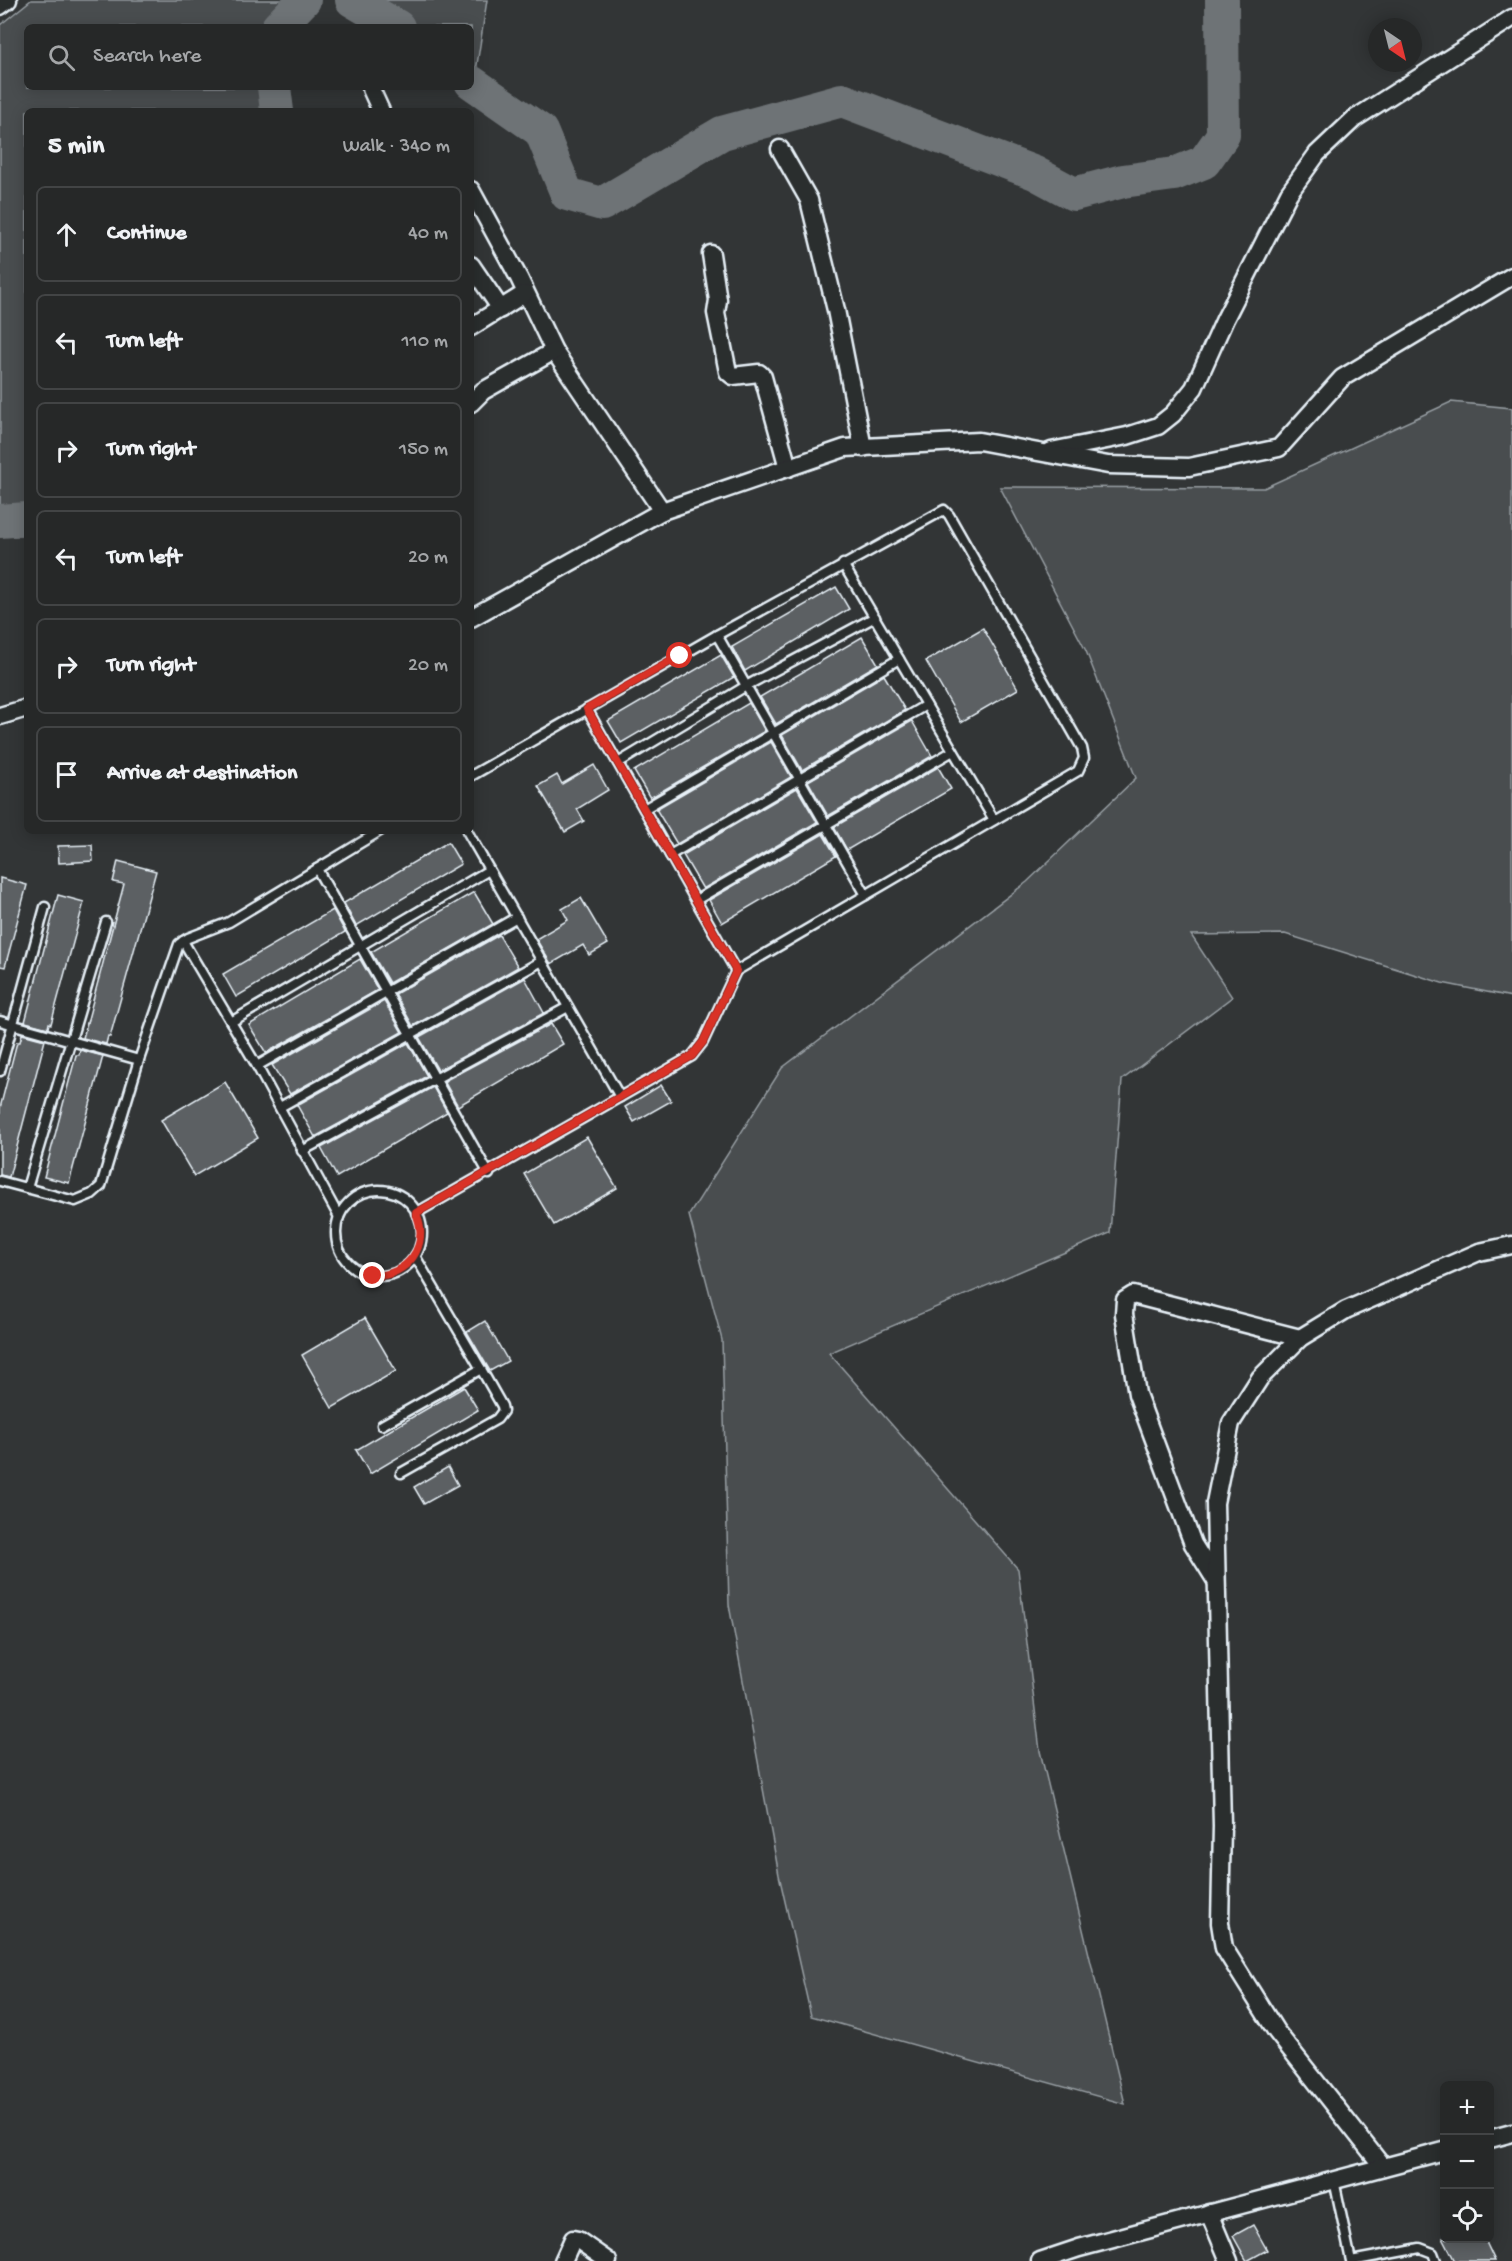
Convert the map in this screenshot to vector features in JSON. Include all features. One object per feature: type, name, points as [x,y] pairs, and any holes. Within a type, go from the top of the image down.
[{"type":"street","points":[[0,6],[8,0]]},
{"type":"street","points":[[1041,453],[1126,436],[1158,426],[1173,414],[1194,388],[1225,318],[1289,193],[1317,154],[1354,119],[1512,18]]},
{"type":"street","points":[[371,90],[380,108]]},
{"type":"street","points":[[780,149],[809,200],[836,310],[863,448]]},
{"type":"street","points":[[474,196],[519,278],[524,294],[554,351],[662,511]]},
{"type":"street","points":[[711,254],[718,300],[716,313],[728,372],[733,376],[759,373],[763,377],[788,468]]},
{"type":"street","points":[[474,269],[501,309]]},
{"type":"street","points":[[474,616],[662,511],[845,448],[980,441],[1108,465],[1189,467],[1279,448],[1342,378],[1512,276]]},
{"type":"street","points":[[474,325],[524,294]]},
{"type":"street","points":[[474,401],[483,391],[554,351]]},
{"type":"street","points":[[0,716],[24,709]]},
{"type":"street","points":[[1383,2167],[1276,2031],[1234,1968],[1224,1948],[1221,1923],[1222,1826],[1215,1503],[1231,1423],[1260,1378],[1300,1338],[1356,1306],[1479,1252],[1512,1245]]},
{"type":"street","points":[[1216,1581],[1193,1544],[1137,1394],[1124,1314],[1125,1300],[1133,1294],[1300,1338]]},
{"type":"street","points":[[1494,2138],[1512,2133]]},
{"type":"street","points":[[1040,2261],[1209,2213],[1440,2152]]},
{"type":"street","points":[[1209,2213],[1229,2261]]},
{"type":"street","points":[[563,2261],[573,2240],[578,2240],[608,2261]]},
{"type":"lane","points":[[416,1213],[489,1174],[692,1056],[703,1042],[736,971],[1078,771],[1084,758],[1082,748],[949,515],[944,510],[934,513],[843,564],[474,774]]},
{"type":"lane","points":[[843,564],[994,820]]},
{"type":"lane","points":[[618,763],[746,686],[875,617]]},
{"type":"lane","points":[[717,635],[866,895]]},
{"type":"lane","points":[[644,809],[899,659]]},
{"type":"lane","points":[[670,855],[926,705]]},
{"type":"lane","points":[[587,709],[736,971]]},
{"type":"lane","points":[[696,900],[825,823],[953,751]]},
{"type":"lane","points":[[0,1181],[75,1201],[92,1194],[101,1186],[174,952],[183,940],[229,922],[375,834]]},
{"type":"lane","points":[[469,834],[620,1097]]},
{"type":"lane","points":[[317,869],[489,1174]]},
{"type":"lane","points":[[231,1022],[489,870]]},
{"type":"lane","points":[[0,1071],[45,907]]},
{"type":"lane","points":[[257,1066],[517,917]]},
{"type":"lane","points":[[27,1188],[106,922]]},
{"type":"lane","points":[[183,940],[257,1066],[339,1217]]},
{"type":"lane","points":[[280,1107],[542,961]]},
{"type":"lane","points":[[302,1151],[568,1007]]},
{"type":"lane","points":[[0,1021],[139,1060]]},
{"type":"lane","points":[[386,1191],[404,1199],[416,1213],[421,1230],[415,1256],[401,1269],[382,1276],[363,1274],[341,1255],[336,1236],[339,1217],[358,1196],[386,1191]]},
{"type":"lane","points":[[401,1473],[497,1419],[503,1411],[415,1256]]},
{"type":"lane","points":[[382,1425],[481,1369]]},
{"type":"lane","points":[[1334,2180],[1351,2261],[1420,2248],[1433,2253],[1436,2261]]},
{"type":"shaded area","points":[[31,0],[304,0],[281,24],[24,24],[24,90],[274,90],[277,108],[24,108],[24,519],[0,521],[0,25]]},
{"type":"shaded area","points":[[352,0],[487,0],[474,84],[474,24],[393,24]]},
{"type":"shaded area","points":[[1451,402],[1512,408],[1512,997],[1442,983],[1285,934],[1191,935],[1232,997],[1122,1080],[1110,1233],[829,1353],[1018,1569],[1040,1751],[1125,2104],[811,2016],[779,1875],[729,1605],[722,1340],[689,1215],[782,1068],[1027,882],[1136,778],[1086,651],[1000,487],[1264,488]]},
{"type":"building","points":[[836,587],[849,609],[745,671],[732,647]]},
{"type":"building","points":[[983,628],[1018,689],[961,722],[926,661]]},
{"type":"building","points":[[862,637],[878,664],[776,724],[760,697]]},
{"type":"building","points":[[721,655],[734,677],[621,743],[608,721]]},
{"type":"building","points":[[884,675],[905,710],[802,770],[782,735]]},
{"type":"building","points":[[749,703],[765,731],[650,798],[634,771]]},
{"type":"building","points":[[912,721],[932,756],[828,816],[808,781]]},
{"type":"building","points":[[771,742],[791,777],[677,844],[656,809]]},
{"type":"building","points":[[594,765],[608,790],[577,809],[584,821],[565,832],[538,786],[557,775],[562,784]]},
{"type":"building","points":[[938,767],[951,789],[847,850],[834,827]]},
{"type":"building","points":[[797,788],[817,822],[703,889],[683,855]]},
{"type":"building","points":[[823,834],[836,856],[722,923],[709,900]]},
{"type":"building","points":[[448,842],[461,864],[356,926],[344,903]]},
{"type":"building","points":[[92,845],[93,861],[59,863],[58,846]]},
{"type":"building","points":[[118,861],[156,871],[110,1037],[108,1036],[106,1044],[83,1038],[124,884],[113,882]]},
{"type":"building","points":[[0,878],[27,885],[5,967],[0,966]]},
{"type":"building","points":[[474,892],[493,924],[389,983],[371,952]]},
{"type":"building","points":[[58,895],[84,902],[48,1028],[25,1022]]},
{"type":"building","points":[[581,898],[608,944],[589,955],[583,945],[551,964],[536,939],[568,920],[562,909]]},
{"type":"building","points":[[333,910],[345,932],[236,997],[223,974]]},
{"type":"building","points":[[499,935],[518,967],[413,1026],[395,994]]},
{"type":"building","points":[[360,959],[378,990],[266,1053],[249,1025]]},
{"type":"building","points":[[525,978],[544,1013],[438,1070],[419,1037]]},
{"type":"building","points":[[384,1001],[402,1032],[290,1094],[272,1065]]},
{"type":"building","points":[[551,1024],[563,1044],[458,1106],[444,1081]]},
{"type":"building","points":[[22,1034],[45,1040],[9,1177],[0,1175],[0,1108],[17,1042],[20,1042]]},
{"type":"building","points":[[408,1043],[427,1076],[315,1137],[297,1105]]},
{"type":"building","points":[[80,1050],[103,1056],[69,1183],[44,1177],[76,1055],[79,1055]]},
{"type":"building","points":[[225,1082],[258,1138],[194,1176],[161,1120]]},
{"type":"building","points":[[661,1085],[671,1101],[634,1122],[625,1107]]},
{"type":"building","points":[[433,1087],[447,1112],[337,1177],[321,1148]]},
{"type":"building","points":[[587,1137],[617,1188],[554,1225],[524,1174]]},
{"type":"building","points":[[365,1318],[396,1371],[332,1408],[302,1355]]},
{"type":"building","points":[[485,1321],[508,1361],[490,1371],[467,1332]]},
{"type":"building","points":[[464,1387],[478,1410],[370,1474],[356,1450]]},
{"type":"building","points":[[448,1467],[458,1485],[424,1504],[414,1487]]},
{"type":"building","points":[[1253,2225],[1267,2250],[1247,2261],[1233,2236]]},
{"type":"building","points":[[1446,2243],[1486,2243],[1495,2261],[1455,2261]]},
{"type":"waterway","points":[[281,24],[304,0]]},
{"type":"waterway","points":[[352,0],[393,24]]},
{"type":"waterway","points":[[474,84],[541,131],[567,194],[602,204],[722,133],[842,100],[1035,173],[1074,194],[1123,181],[1174,174],[1204,162],[1223,135],[1222,0]]},
{"type":"waterway","points":[[274,90],[277,108]]},
{"type":"waterway","points":[[0,521],[24,519]]},
{"type":"route","points":[[373,1276],[392,1274],[409,1263],[415,1256],[421,1239],[420,1222],[416,1213],[489,1174],[692,1056],[703,1042],[736,971],[587,709],[680,656]]}]
